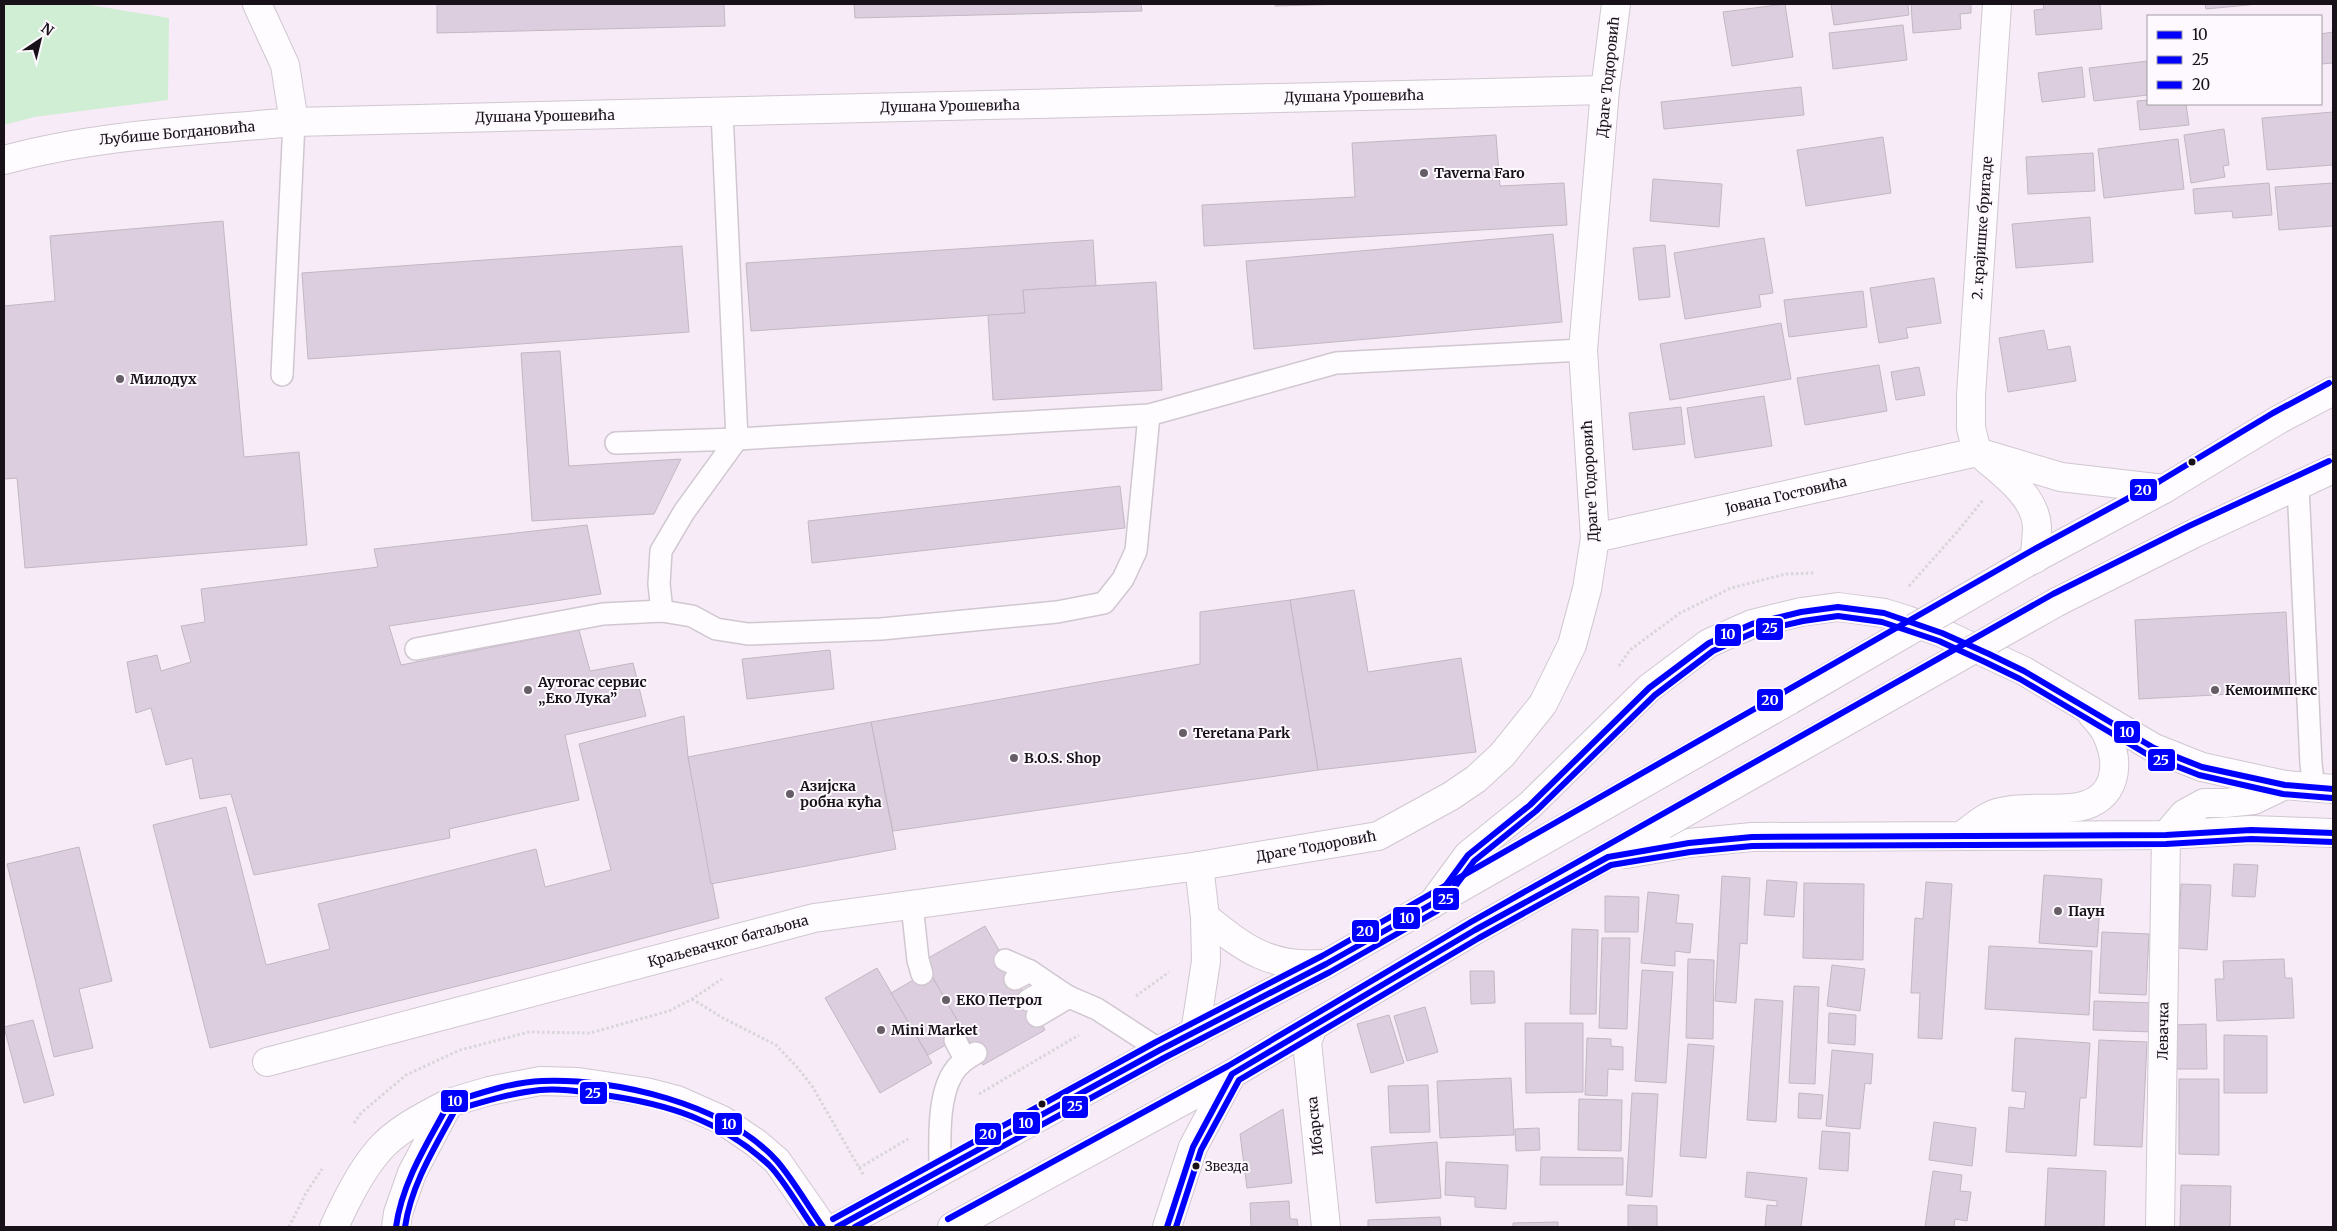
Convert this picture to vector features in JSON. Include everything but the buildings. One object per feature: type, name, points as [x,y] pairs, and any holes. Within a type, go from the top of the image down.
[{"type":"main road","points":[[257,4],[285,65],[294,122]]},
{"type":"main road","name":"Драге Тодоровић","points":[[1199,866],[1378,836],[1451,796],[1476,779],[1502,755],[1524,730],[1543,704],[1559,673],[1572,645],[1580,619],[1595,538],[1583,350],[1605,90],[1616,4]]},
{"type":"main road","name":"2. крајишке бригаде","points":[[1977,452],[1971,428],[1971,395],[1997,4]]},
{"type":"main road","name":"Душана Урошевића","points":[[294,122],[1605,90]]},
{"type":"main road","name":"Љубише Богдановића","points":[[4,160],[94,140],[149,133],[294,122]]},
{"type":"main road","points":[[837,1227],[1160,1050],[1326,964],[2032,560],[2164,490],[2278,420],[2333,391]]},
{"type":"main road","points":[[1977,452],[2061,477],[2164,490]]},
{"type":"main road","points":[[1977,452],[2022,491],[2030,506],[2037,525],[2032,560]]},
{"type":"main road","name":"Јована Гостовића","points":[[1595,538],[1977,452]]},
{"type":"main road","points":[[952,1227],[1232,1074],[1475,930],[1608,857],[2057,602],[2194,534],[2333,469]]},
{"type":"main road","points":[[1432,904],[1468,855],[1530,805],[1649,688],[1709,644],[1752,624],[1801,612],[1838,607],[1884,613],[1942,633],[2024,672],[2154,748],[2202,767],[2285,786],[2324,788]]},
{"type":"main road","points":[[1961,836],[1987,817],[2000,812],[2079,807],[2097,799],[2110,787],[2116,771],[2107,734],[2088,710]]},
{"type":"main road","points":[[2166,834],[2184,814],[2204,803],[2254,800],[2285,786]]},
{"type":"main road","points":[[1608,857],[1689,843],[1752,837],[2166,834],[2251,830],[2333,833]]},
{"type":"main road","name":"Левачка","points":[[2160,1227],[2166,834]]},
{"type":"main road","points":[[1195,1033],[1206,961],[1205,917],[1199,866]]},
{"type":"main road","name":"Краљевачког батаљона","points":[[267,1062],[814,918],[1199,866]]},
{"type":"main road","points":[[1205,917],[1235,941],[1266,958],[1297,966],[1326,964]]},
{"type":"main road","name":"Ибарска","points":[[1313,1026],[1307,1042],[1326,1227]]},
{"type":"main road","points":[[1167,1227],[1193,1147],[1232,1074]]},
{"type":"main road","points":[[334,1227],[360,1178],[379,1150],[407,1126],[450,1103],[489,1090],[540,1081],[578,1082],[646,1092],[677,1100],[722,1120],[777,1161],[823,1227]]},
{"type":"main road","points":[[396,1227],[398,1212],[412,1173],[450,1103]]},
{"type":"lane","points":[[662,611],[659,584],[661,551],[684,512],[737,439],[722,112]]},
{"type":"lane","points":[[282,375],[294,122]]},
{"type":"lane","points":[[616,443],[737,439],[1149,415],[1336,363],[1583,350]]},
{"type":"lane","points":[[416,649],[603,614],[662,611],[692,616],[716,629],[748,634],[881,629],[1057,612],[1104,603],[1124,579],[1136,551],[1149,415]]},
{"type":"lane","points":[[2298,486],[2324,788]]},
{"type":"lane","points":[[912,905],[918,960],[922,974]]},
{"type":"lane","points":[[1005,960],[1023,975],[1052,986],[1069,997],[1097,1009],[1160,1050]]},
{"type":"lane","points":[[1052,986],[1032,1008],[1069,997]]},
{"type":"lane","points":[[940,1172],[941,1117],[947,1088],[964,1046]]},
{"type":"path","points":[[1904,591],[1958,531]]},
{"type":"path","points":[[692,999],[723,1018],[776,1045],[812,1086],[868,1185]]},
{"type":"path","points":[[859,1168],[915,1135]]},
{"type":"green space","points":[[4,4],[84,4],[169,18],[168,100],[34,117],[4,125]]},
{"type":"transit line","name":"20","points":[[833,1219],[1156,1042],[1322,956],[2031,551],[2160,481],[2273,413],[2329,383]]},
{"type":"transit line","name":"20","points":[[948,1219],[1228,1066],[1471,922],[2053,594],[2189,526],[2329,461]]},
{"type":"transit line","name":"10","points":[[837,1227],[1160,1050],[1326,964],[1432,904],[1468,855],[1530,805],[1649,688],[1709,643],[1752,624],[1801,612],[1838,607],[1884,613],[1942,633],[1989,654],[2024,671],[2154,748],[2202,767],[2285,785],[2333,789]]},
{"type":"transit line","name":"25","points":[[855,1227],[1164,1058],[1330,972],[1437,911],[1474,861],[1536,811],[1655,695],[1713,651],[1755,632],[1803,621],[1838,616],[1882,622],[1939,641],[2020,679],[2150,756],[2199,775],[2283,794],[2332,798]]},
{"type":"transit line","name":"10","points":[[1167,1227],[1193,1147],[1232,1074],[1475,930],[1608,857],[1689,843],[1752,837],[2166,835],[2251,830],[2333,833]]},
{"type":"transit line","name":"25","points":[[1176,1227],[1201,1150],[1239,1080],[1479,938],[1611,865],[1690,852],[1752,846],[2166,844],[2251,839],[2333,842]]},
{"type":"transit line","name":"10","points":[[396,1227],[399,1210],[410,1178],[449,1103],[507,1086],[542,1081],[571,1081],[635,1090],[668,1098],[729,1124],[755,1141],[777,1161],[823,1227]]},
{"type":"transit line","name":"25","points":[[405,1227],[418,1181],[455,1110],[518,1093],[540,1090],[572,1091],[650,1103],[692,1116],[712,1125],[750,1149],[775,1171],[813,1227]]},
{"type":"place","name":"Taverna Faro","points":[[1424,173]]},
{"type":"place","name":"Милодух","points":[[120,379]]},
{"type":"place","name":"Аутогас сервис „Еко Лука”","points":[[528,690]]},
{"type":"place","name":"Кемоимпекс","points":[[2215,690]]},
{"type":"place","name":"Teretana Park","points":[[1183,733]]},
{"type":"place","name":"B.O.S. Shop","points":[[1014,758]]},
{"type":"place","name":"Азијска робна кућа","points":[[790,794]]},
{"type":"place","name":"Паун","points":[[2058,911]]},
{"type":"place","name":"ЕКО Петрол","points":[[946,1000]]},
{"type":"place","name":"Mini Market","points":[[881,1030]]},
{"type":"place","name":"Звезда","points":[[1196,1166]]}]
